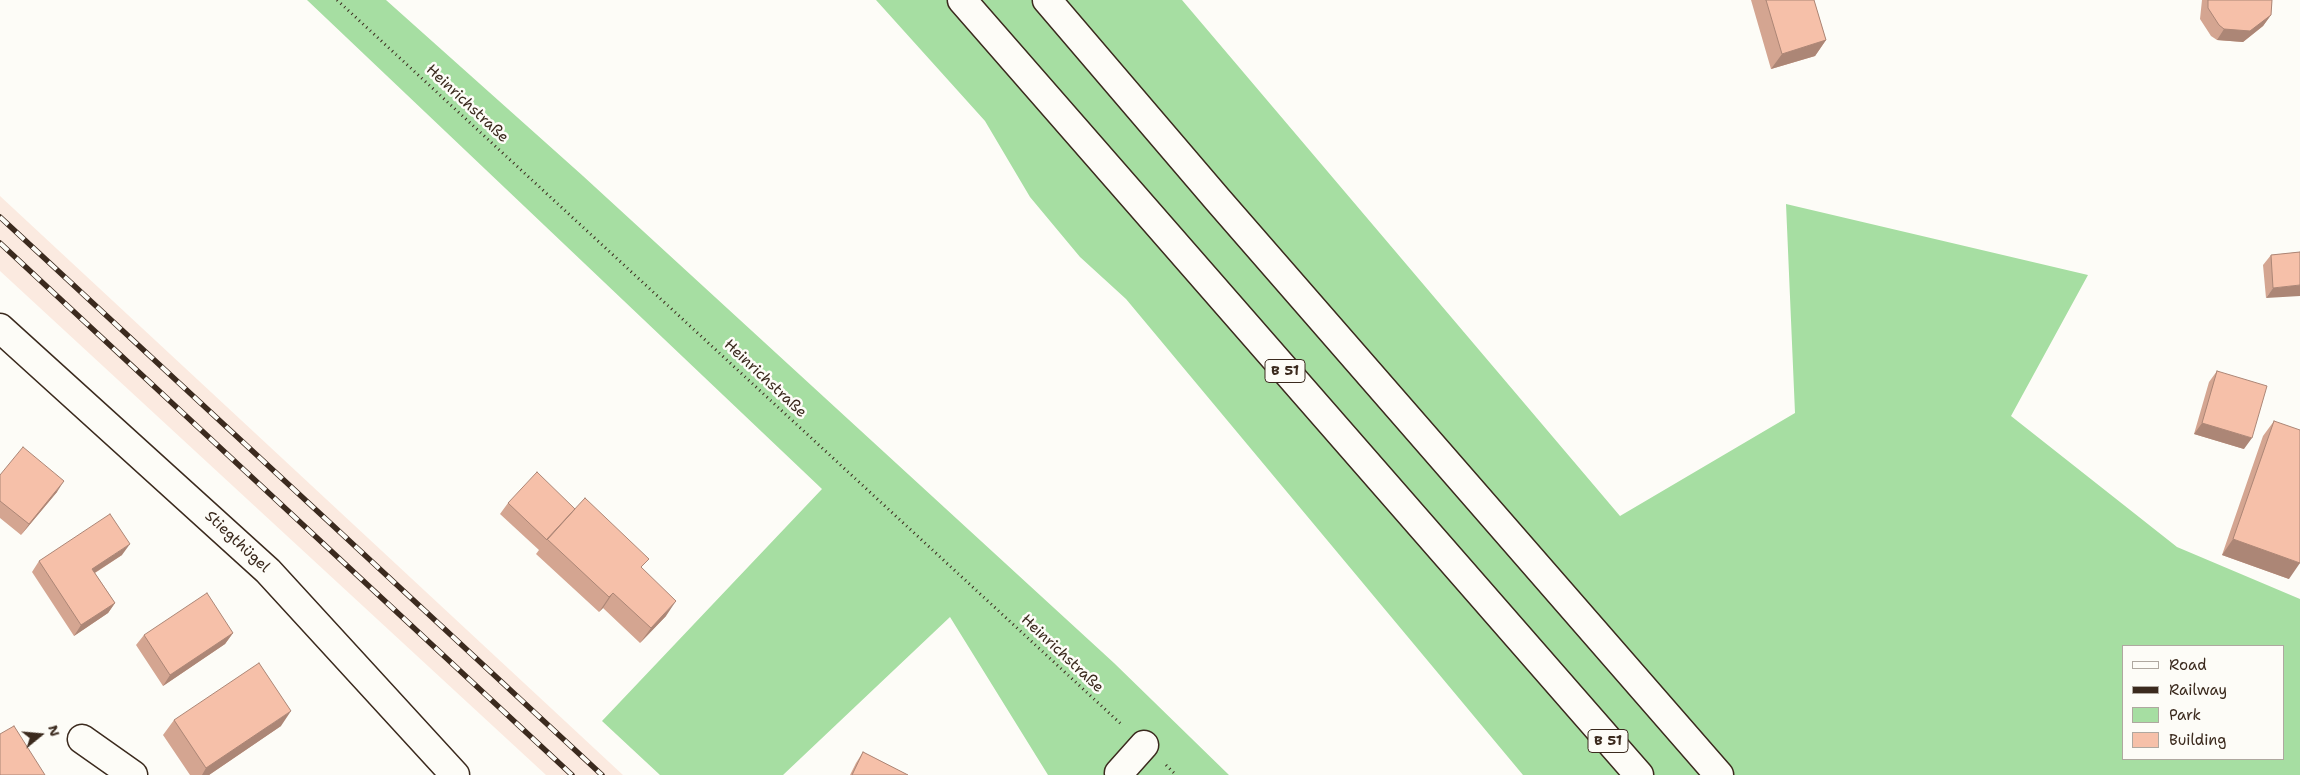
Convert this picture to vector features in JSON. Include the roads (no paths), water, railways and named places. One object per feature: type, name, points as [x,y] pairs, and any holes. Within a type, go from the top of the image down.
[{"type":"main road","name":"B 51","points":[[962,0],[1639,775]]},
{"type":"main road","points":[[1047,0],[1244,230],[1719,775]]},
{"type":"main road","name":"Stiegthügel","points":[[0,328],[268,571],[455,775]]},
{"type":"main road","points":[[1577,706],[1614,775]]},
{"type":"main road","points":[[82,739],[133,775]]},
{"type":"main road","points":[[1119,773],[1144,745]]},
{"type":"railway","points":[[0,217],[602,775]]},
{"type":"railway","points":[[0,243],[572,775]]}]
